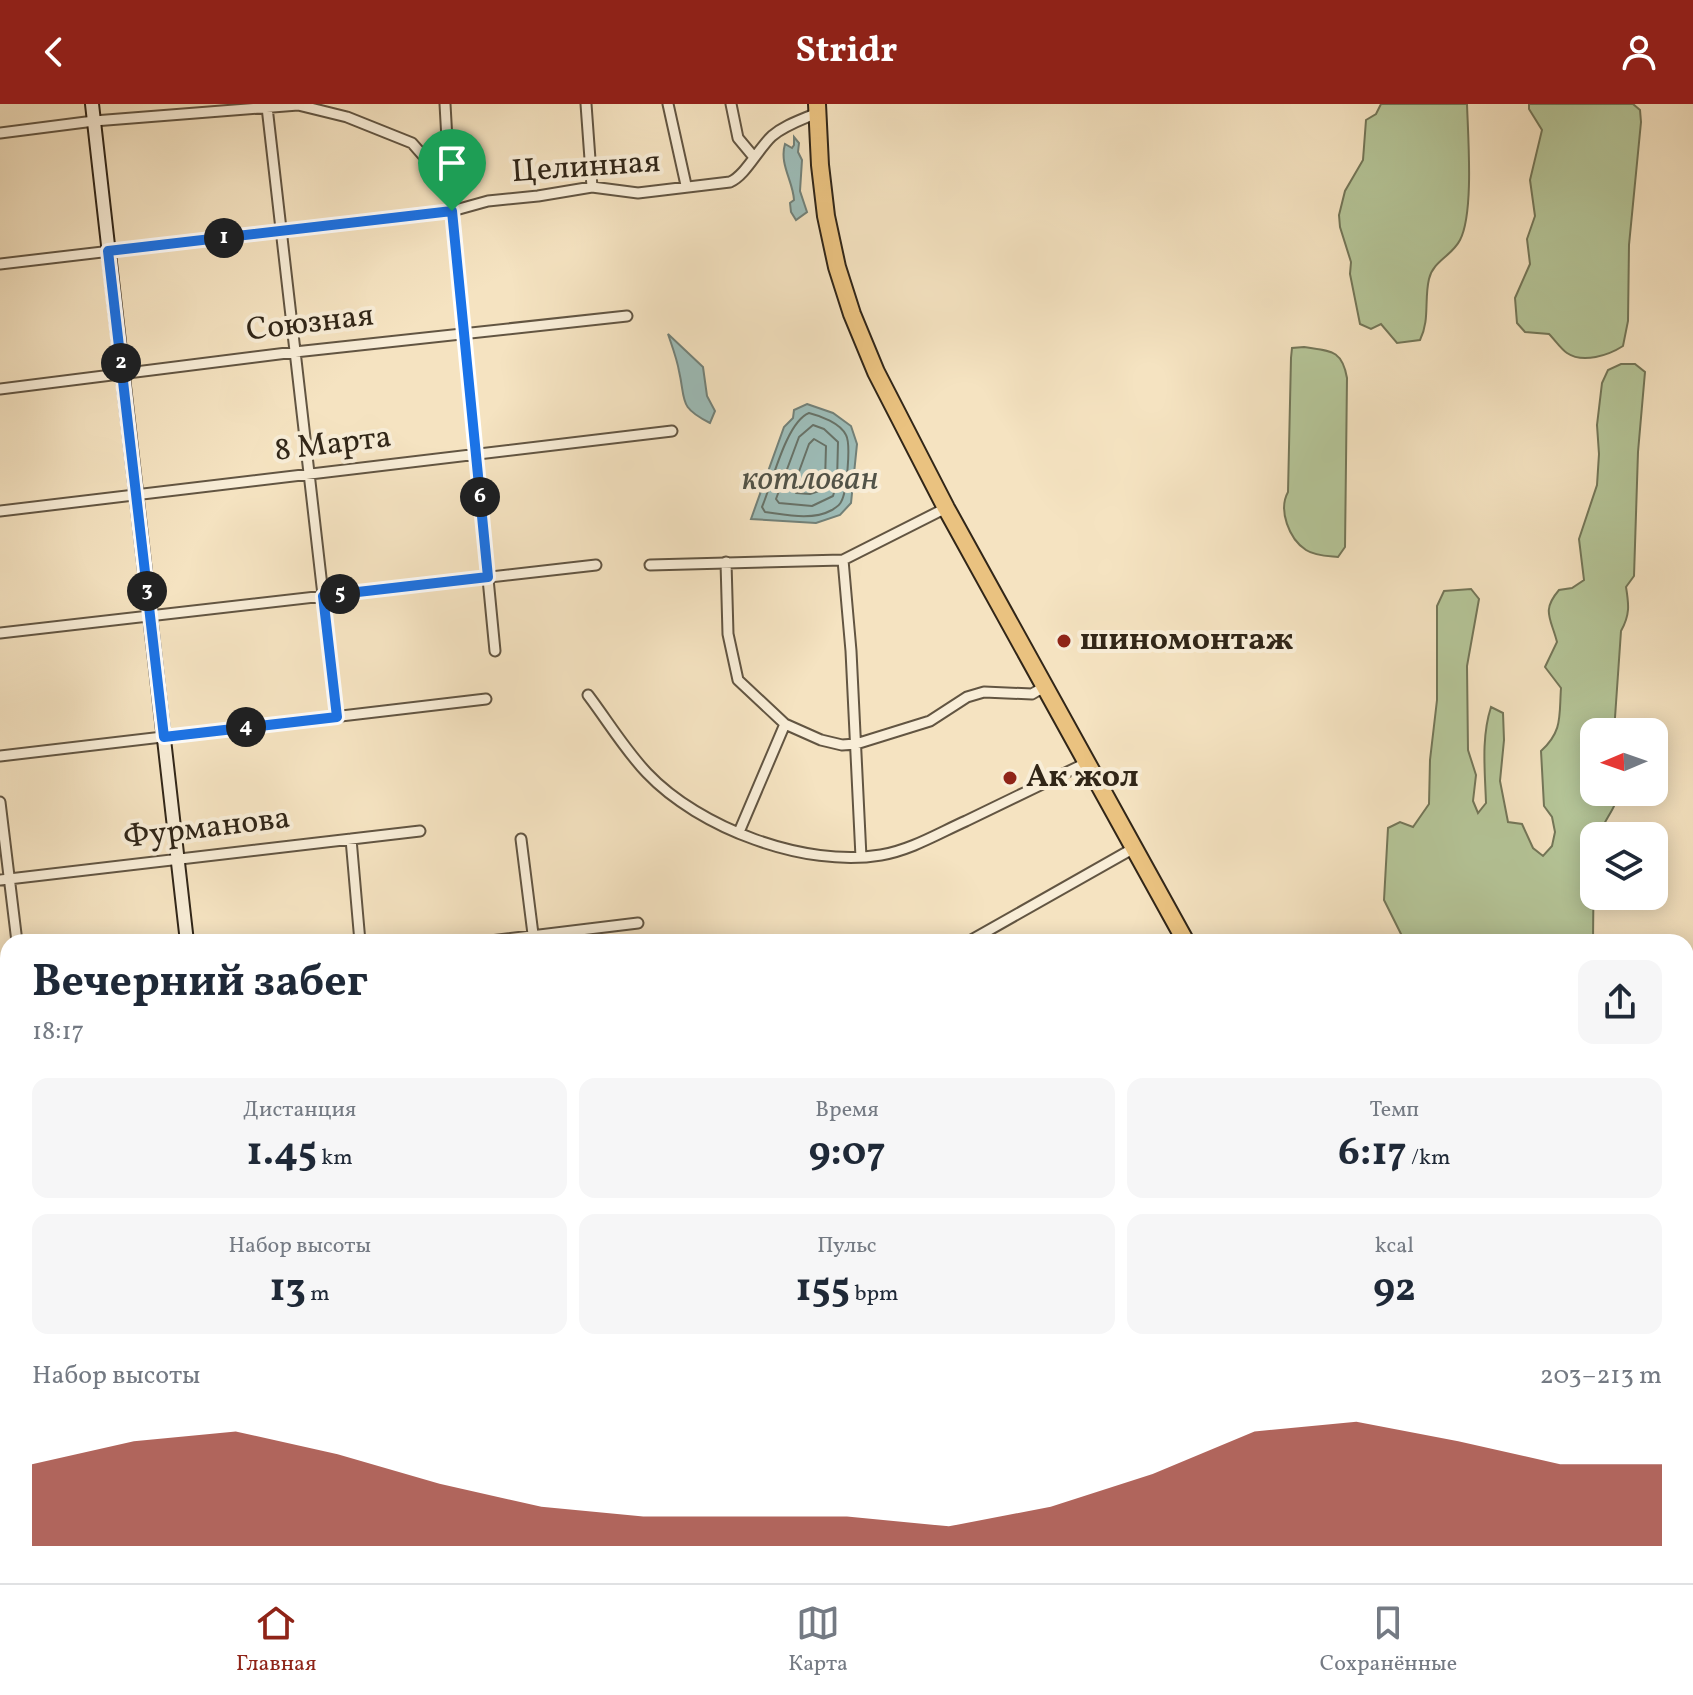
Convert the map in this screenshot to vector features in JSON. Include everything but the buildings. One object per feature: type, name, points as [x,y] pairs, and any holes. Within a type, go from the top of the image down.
[{"type":"highway","points":[[817,108],[826,216],[852,314],[876,372],[946,508],[1182,934]]},
{"type":"street","points":[[92,104],[186,934]]},
{"type":"street","points":[[586,104],[592,187]]},
{"type":"street","points":[[668,104],[686,185]]},
{"type":"street","points":[[731,104],[738,138],[753,156]]},
{"type":"street","points":[[0,133],[94,121],[298,105],[347,117],[412,143],[434,168],[449,176]]},
{"type":"street","points":[[447,106],[452,211],[495,651]]},
{"type":"street","points":[[267,107],[337,717]]},
{"type":"street","name":"Целинная","points":[[0,264],[452,211],[488,201],[592,187],[638,193],[735,180],[753,156],[786,126],[817,108]]},
{"type":"street","name":"Союзная","points":[[0,389],[464,332],[627,316]]},
{"type":"street","name":"8 Марта","points":[[0,511],[672,431]]},
{"type":"street","points":[[650,565],[843,560],[946,508]]},
{"type":"street","points":[[843,560],[861,857]]},
{"type":"street","points":[[726,562],[728,634],[735,672],[744,687],[785,724],[831,743],[856,744],[930,721],[951,705],[976,694],[993,691],[1032,694],[1044,687]]},
{"type":"street","points":[[0,633],[596,565]]},
{"type":"street","points":[[588,695],[646,772],[706,818],[805,854],[834,858],[881,855],[914,844],[1086,763]]},
{"type":"street","points":[[0,756],[486,699]]},
{"type":"street","points":[[739,832],[785,724]]},
{"type":"street","points":[[0,802],[4,880],[15,934]]},
{"type":"street","name":"Фурманова","points":[[4,880],[420,831]]},
{"type":"street","points":[[351,839],[359,934]]},
{"type":"street","points":[[521,839],[533,934]]},
{"type":"street","points":[[982,934],[1134,848]]},
{"type":"street","points":[[566,934],[638,923]]},
{"type":"green space","points":[[1381,104],[1467,104],[1469,174],[1464,228],[1457,246],[1431,273],[1425,325],[1420,340],[1397,343],[1381,324],[1371,329],[1360,324],[1350,274],[1351,262],[1339,215],[1345,191],[1363,160],[1366,120],[1376,114]]},
{"type":"green space","points":[[1529,104],[1633,104],[1640,110],[1629,245],[1628,321],[1623,346],[1603,355],[1588,358],[1573,356],[1549,334],[1525,332],[1517,323],[1515,298],[1530,264],[1527,239],[1535,216],[1530,180],[1542,130]]},
{"type":"green space","points":[[1304,347],[1333,353],[1342,361],[1347,378],[1345,547],[1338,557],[1317,555],[1306,550],[1290,532],[1285,515],[1292,348]]},
{"type":"green space","points":[[1621,364],[1635,364],[1645,372],[1638,452],[1634,576],[1626,587],[1628,610],[1621,631],[1615,718],[1580,718],[1580,806],[1614,806],[1606,822],[1580,822],[1580,910],[1593,910],[1593,934],[1401,934],[1384,900],[1388,828],[1400,822],[1413,827],[1429,804],[1437,700],[1437,606],[1444,591],[1471,589],[1479,599],[1467,666],[1468,750],[1476,775],[1473,801],[1478,813],[1486,803],[1485,743],[1491,707],[1503,713],[1500,781],[1508,822],[1522,824],[1533,848],[1543,856],[1552,846],[1555,832],[1552,817],[1544,806],[1541,751],[1556,730],[1561,688],[1545,667],[1557,642],[1549,609],[1559,590],[1572,588],[1584,580],[1579,539],[1597,485],[1597,425],[1602,383],[1608,370]]},
{"type":"water","points":[[794,137],[799,143],[798,152],[802,160],[800,191],[807,212],[796,220],[791,212],[790,203],[794,200],[784,159],[785,144],[792,148]]},
{"type":"water","points":[[668,334],[703,367],[707,396],[715,411],[710,423],[693,412],[685,402]]},
{"type":"water","name":"котлован","points":[[807,404],[833,413],[851,426],[857,444],[851,503],[840,515],[816,523],[751,519],[784,427],[793,418],[794,410]]},
{"type":"place","name":"шиномонтаж","points":[[1064,641]]},
{"type":"place","name":"Ак жол","points":[[1010,778]]},
{"type":"route","points":[[452,211],[488,577],[323,596],[337,717],[164,737],[108,251],[452,211]]}]
